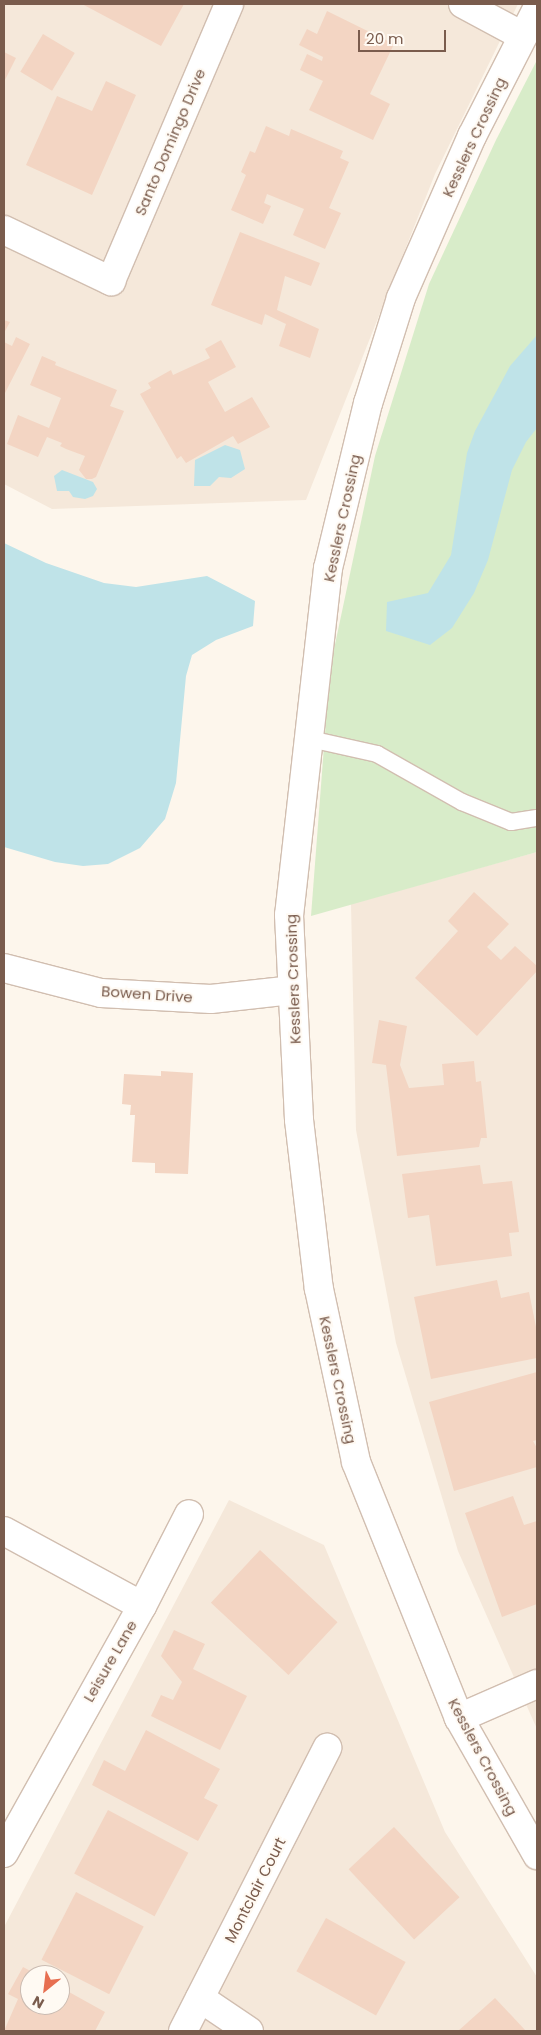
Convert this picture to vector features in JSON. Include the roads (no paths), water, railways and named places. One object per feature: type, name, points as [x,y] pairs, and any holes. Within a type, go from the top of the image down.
[{"type":"street","name":"Santo Domingo Drive","points":[[4,230],[111,281],[229,4]]},
{"type":"street","points":[[463,4],[523,36]]},
{"type":"street","name":"Kesslers Crossing","points":[[537,9],[472,136],[401,298],[368,403],[328,568],[289,914],[299,1120],[319,1289],[356,1462],[459,1718],[537,1855]]},
{"type":"street","name":"Bowen Drive","points":[[4,968],[101,993],[211,998],[292,990]]},
{"type":"street","points":[[142,1606],[189,1514]]},
{"type":"street","name":"Leisure Lane","points":[[4,1531],[142,1606],[4,1853]]},
{"type":"street","points":[[459,1718],[537,1684]]},
{"type":"street","name":"Montclair Court","points":[[182,2031],[327,1748]]},
{"type":"street","points":[[200,1998],[248,2031]]},
{"type":"lane","points":[[310,740],[377,754],[462,802],[511,822],[537,818]]},
{"type":"water","points":[[537,335],[537,428],[526,442],[512,470],[488,560],[474,593],[452,628],[430,645],[386,631],[387,602],[428,593],[451,555],[467,453],[475,431],[510,366]]},
{"type":"water","points":[[225,445],[240,450],[245,469],[231,478],[219,477],[210,486],[194,486],[195,460]]},
{"type":"water","points":[[62,470],[93,482],[97,489],[93,496],[85,499],[73,497],[69,491],[57,491],[54,476]]},
{"type":"water","points":[[4,543],[46,563],[104,583],[136,587],[207,576],[255,601],[253,626],[216,640],[192,655],[186,676],[176,783],[165,819],[140,848],[108,864],[83,866],[55,862],[4,847]]}]
